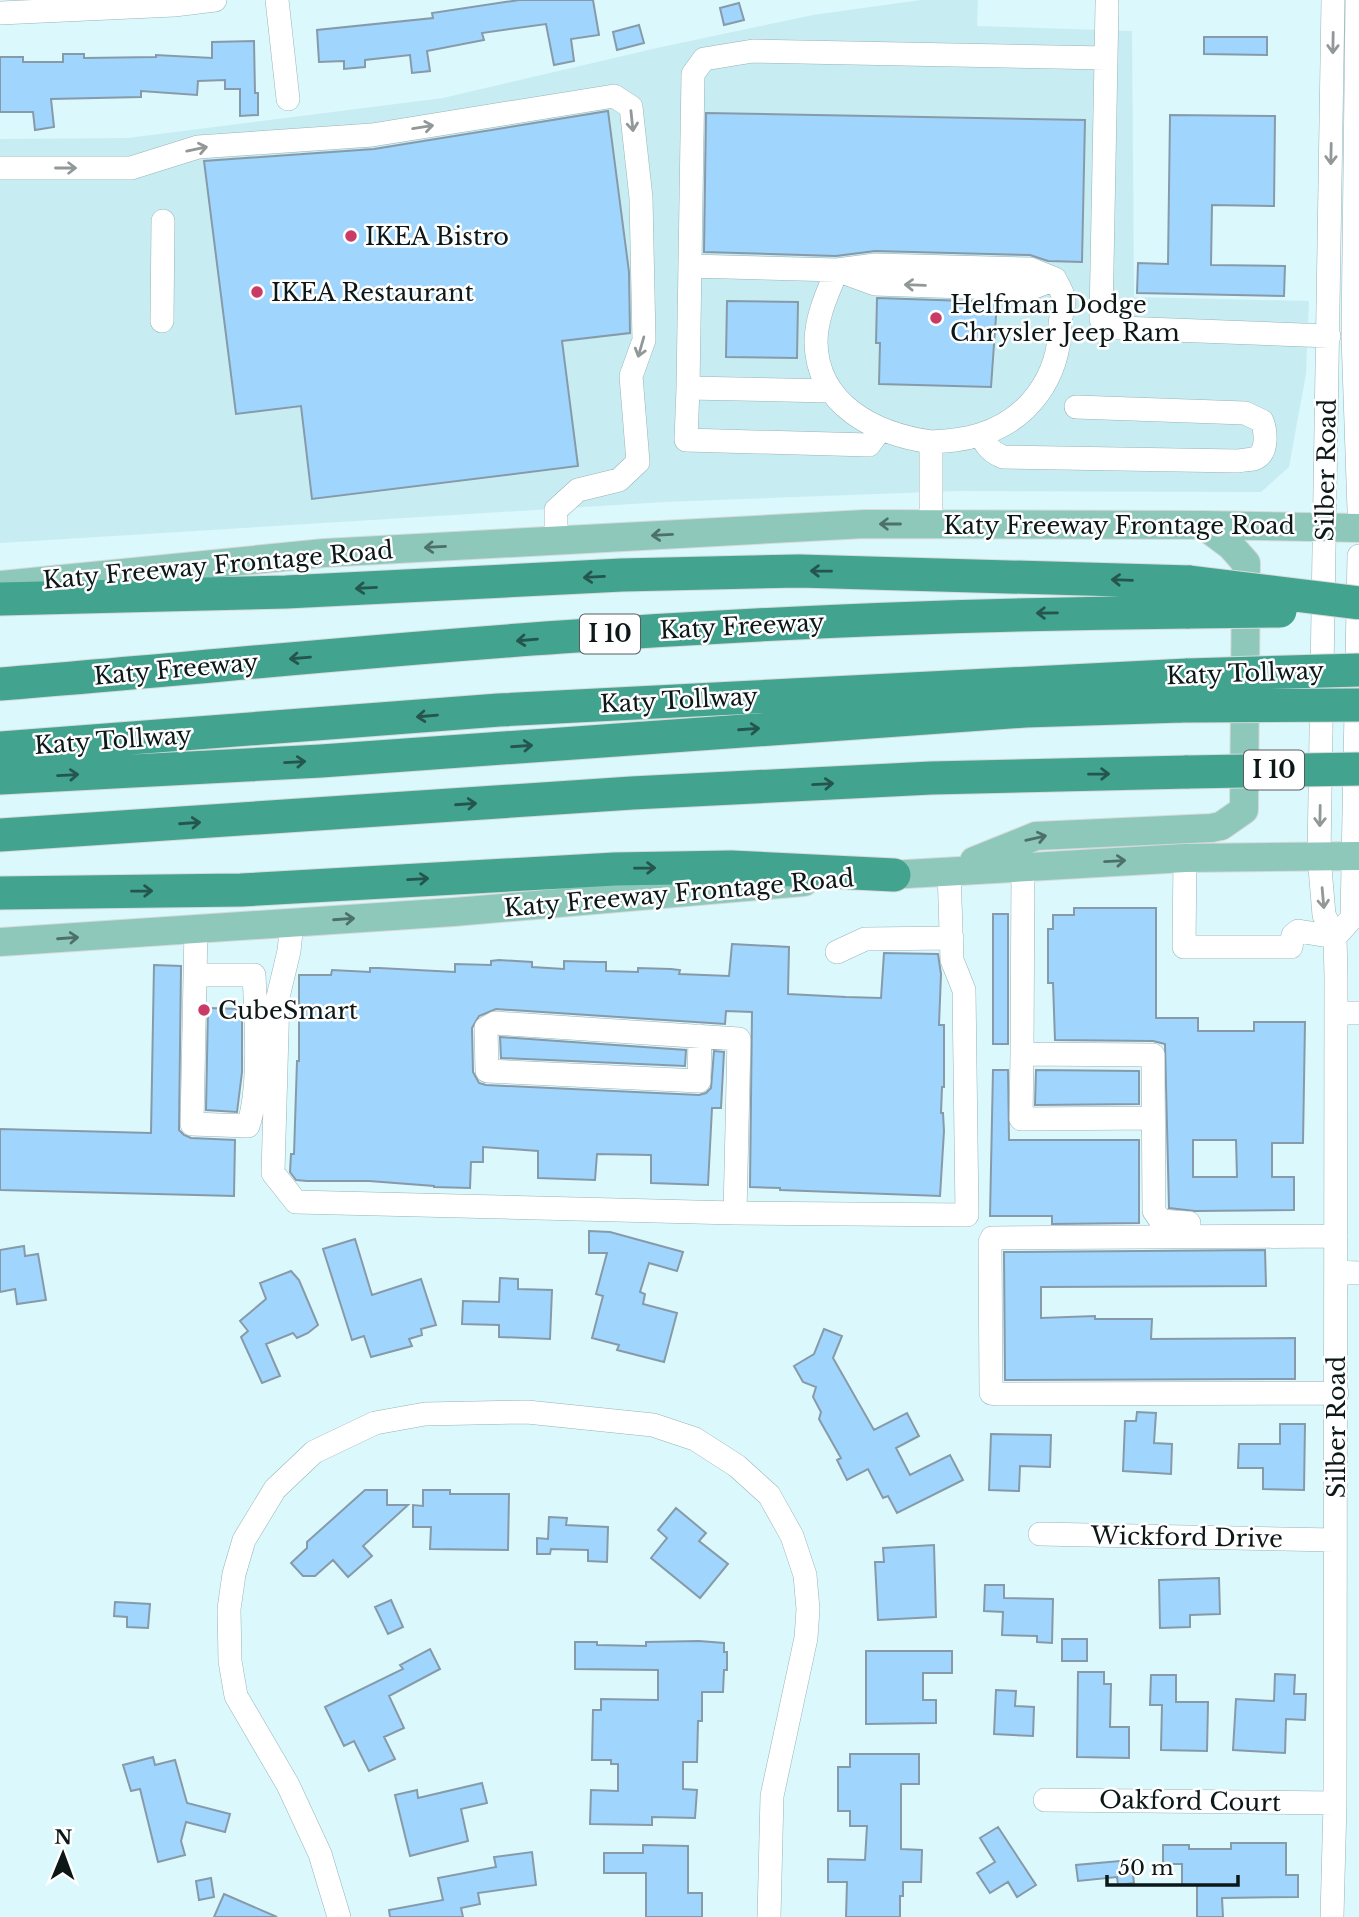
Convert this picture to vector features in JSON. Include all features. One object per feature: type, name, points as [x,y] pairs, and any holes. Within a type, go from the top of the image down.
[{"type":"highway","points":[[0,599],[286,592],[622,575],[786,571],[1190,597],[1359,603]]},
{"type":"highway","name":"Katy Freeway","points":[[0,684],[534,639],[716,627],[959,616],[1190,597],[1359,611]]},
{"type":"highway","name":"Katy Tollway","points":[[0,748],[499,710],[862,691],[1184,689],[1359,670]]},
{"type":"highway","points":[[0,778],[321,761],[999,712],[1184,689],[1359,683]]},
{"type":"highway","points":[[1184,689],[1359,705]]},
{"type":"highway","name":"I 10","points":[[0,835],[632,793],[931,778],[1359,769]]},
{"type":"highway","points":[[0,893],[241,890],[615,869],[730,867],[894,874]]},
{"type":"main road","name":"Katy Freeway Frontage Road","points":[[0,585],[324,553],[865,524],[1203,524],[1359,528]]},
{"type":"main road","points":[[949,872],[1036,836],[1211,828],[1221,826],[1244,810],[1246,563],[1231,546],[1203,524]]},
{"type":"main road","name":"Katy Freeway Frontage Road","points":[[0,942],[454,912],[894,874],[1185,858],[1356,856]]},
{"type":"street","points":[[0,13],[174,5],[215,0]]},
{"type":"street","points":[[277,0],[288,99]]},
{"type":"street","name":"Silber Road","points":[[1332,1917],[1335,1802],[1336,1013],[1335,937],[1324,915],[1319,856],[1333,0]]},
{"type":"street","name":"Silber Road","points":[[1357,0],[1356,286],[1353,336],[1359,510]]},
{"type":"street","points":[[1107,4],[1101,319],[1120,328],[1329,335]]},
{"type":"street","points":[[880,430],[869,445],[686,440],[693,74],[704,59],[753,51],[1106,58]]},
{"type":"street","points":[[1332,86],[1358,86]]},
{"type":"street","points":[[0,168],[131,168],[198,147],[372,135],[614,96],[631,107],[640,198],[644,340],[631,376],[638,462],[619,480],[578,490],[556,510],[556,541]]},
{"type":"street","points":[[162,321],[163,221]]},
{"type":"street","points":[[690,266],[837,270],[875,265],[1030,269],[1059,289],[1101,298]]},
{"type":"street","points":[[837,270],[824,304],[816,341],[819,365],[830,391],[845,406],[880,430],[931,442],[981,435],[1026,408],[1042,389],[1054,368],[1060,342],[1059,289]]},
{"type":"street","points":[[688,388],[830,391]]},
{"type":"street","points":[[981,435],[986,446],[1003,457],[1210,461],[1256,458],[1261,453],[1265,439],[1266,431],[1262,421],[1245,413],[1076,407]]},
{"type":"street","points":[[931,442],[931,524]]},
{"type":"street","name":"Silber Road","points":[[1335,937],[1352,918],[1356,856],[1359,556]]},
{"type":"street","points":[[1185,858],[1184,947],[1291,947],[1293,935],[1298,931],[1335,937]]},
{"type":"street","points":[[1023,866],[1021,1119],[1153,1118]]},
{"type":"street","points":[[292,922],[289,951],[278,997],[274,1173],[296,1202],[735,1213],[967,1215],[964,990],[952,960],[949,872]]},
{"type":"street","points":[[195,975],[254,975],[256,1018],[253,1111],[248,1126],[192,1124],[195,975],[196,929]]},
{"type":"street","points":[[837,952],[865,939],[952,938]]},
{"type":"street","points":[[1336,1013],[1359,1013]]},
{"type":"street","points":[[700,1036],[699,1081],[487,1071],[486,1028],[495,1023],[700,1036],[739,1040],[735,1213]]},
{"type":"street","points":[[1021,1054],[1153,1055],[1154,1211],[1161,1221],[1336,1229]]},
{"type":"street","points":[[1336,1229],[992,1238],[990,1242],[991,1393],[1336,1392]]},
{"type":"street","points":[[1336,1272],[1359,1273]]},
{"type":"street","points":[[339,1917],[316,1844],[288,1784],[236,1696],[230,1661],[229,1609],[234,1574],[244,1540],[275,1489],[314,1452],[375,1423],[425,1414],[527,1412],[653,1425],[695,1439],[737,1466],[769,1495],[792,1536],[805,1575],[808,1609],[806,1637],[772,1796],[769,1917]]},
{"type":"street","name":"Wickford Drive","points":[[1040,1534],[1335,1540]]},
{"type":"street","name":"Oakford Court","points":[[1045,1800],[1335,1802]]},
{"type":"shaded area","points":[[921,0],[978,0],[977,26],[1132,31],[1134,297],[1309,301],[1306,374],[1289,467],[1261,492],[958,491],[664,502],[0,543],[0,139],[128,138],[443,98],[813,15]]},
{"type":"building","points":[[519,0],[593,0],[599,35],[571,39],[574,61],[554,65],[546,24],[482,33],[484,40],[427,51],[430,71],[412,73],[410,55],[365,60],[365,67],[344,69],[344,61],[319,62],[317,30],[433,18],[432,13]]},
{"type":"building","points":[[739,3],[744,20],[724,25],[720,8]]},
{"type":"building","points":[[639,25],[644,43],[617,50],[613,32]]},
{"type":"building","points":[[1204,37],[1267,37],[1267,55],[1204,54]]},
{"type":"building","points":[[254,41],[258,115],[240,116],[240,89],[225,89],[225,80],[198,81],[197,95],[141,91],[141,97],[51,99],[54,127],[35,130],[33,112],[0,112],[0,57],[23,57],[23,62],[63,62],[63,54],[84,54],[84,58],[156,55],[212,58],[212,42]]},
{"type":"building","points":[[608,111],[629,272],[630,333],[562,341],[578,466],[312,499],[301,406],[236,414],[204,161],[374,149]]},
{"type":"building","points":[[706,113],[1085,120],[1082,262],[1048,261],[1030,255],[875,251],[836,256],[704,252]]},
{"type":"building","points":[[1170,115],[1275,116],[1274,206],[1212,205],[1211,265],[1285,266],[1284,296],[1137,293],[1138,263],[1168,264]]},
{"type":"building","name":"Helfman Dodge Chrysler Jeep Ram","points":[[877,298],[997,302],[991,387],[879,384]]},
{"type":"building","points":[[727,301],[798,302],[797,358],[726,357]]},
{"type":"building","points":[[1074,908],[1156,908],[1156,1018],[1198,1018],[1198,1031],[1254,1031],[1254,1022],[1305,1022],[1303,1143],[1272,1143],[1272,1177],[1294,1177],[1294,1210],[1195,1211],[1169,1208],[1165,1044],[1153,1041],[1055,1040],[1053,983],[1048,983],[1048,929],[1053,929],[1053,915],[1074,915]],"holes":[[[1193,1140],[1236,1140],[1237,1177],[1193,1177]]]},
{"type":"building","points":[[993,914],[1008,914],[1008,1044],[993,1044]]},
{"type":"building","points":[[732,944],[789,947],[788,994],[846,997],[881,998],[884,953],[938,954],[941,974],[939,1025],[944,1025],[944,1087],[941,1113],[944,1131],[940,1196],[750,1187],[752,1012],[726,1011],[725,1024],[496,1009],[479,1016],[472,1028],[473,1072],[479,1083],[486,1085],[699,1095],[711,1088],[714,1051],[724,1052],[721,1108],[712,1108],[708,1185],[651,1183],[651,1155],[597,1154],[595,1180],[538,1178],[538,1151],[483,1147],[483,1162],[471,1162],[470,1188],[369,1181],[307,1181],[296,1180],[290,1172],[291,1154],[294,1154],[299,1061],[299,975],[331,975],[332,970],[370,972],[370,968],[455,972],[455,964],[491,965],[491,961],[499,960],[532,962],[532,967],[564,969],[564,961],[606,962],[606,971],[671,969],[680,970],[679,974],[729,976]]},
{"type":"building","points":[[154,965],[181,966],[179,1130],[191,1138],[235,1140],[234,1196],[0,1190],[0,1129],[151,1133]]},
{"type":"building","points":[[208,1008],[242,1009],[242,1072],[237,1112],[206,1110]]},
{"type":"building","points":[[500,1037],[686,1050],[685,1066],[501,1058]]},
{"type":"building","points":[[993,1070],[1008,1070],[1009,1140],[1139,1140],[1139,1223],[1052,1224],[1052,1216],[990,1216]]},
{"type":"building","points":[[1036,1070],[1139,1071],[1139,1104],[1035,1105]]},
{"type":"building","points":[[589,1231],[610,1232],[683,1252],[677,1271],[649,1263],[640,1292],[645,1294],[643,1304],[677,1313],[664,1362],[617,1350],[619,1345],[592,1338],[603,1296],[596,1294],[607,1253],[589,1253]]},
{"type":"building","points":[[355,1239],[372,1295],[421,1279],[436,1325],[421,1329],[422,1335],[409,1339],[412,1346],[371,1357],[364,1336],[352,1340],[323,1249]]},
{"type":"building","points":[[24,1246],[25,1256],[38,1254],[46,1300],[17,1304],[15,1289],[0,1292],[0,1250]]},
{"type":"building","points":[[1265,1250],[1266,1286],[1041,1287],[1041,1318],[1095,1316],[1095,1319],[1152,1319],[1151,1339],[1295,1338],[1295,1379],[1005,1380],[1004,1252]]},
{"type":"building","points":[[291,1271],[299,1280],[318,1325],[297,1338],[293,1333],[266,1344],[280,1376],[262,1383],[241,1337],[248,1331],[240,1321],[266,1299],[260,1283]]},
{"type":"building","points":[[500,1278],[518,1279],[518,1289],[552,1290],[550,1339],[499,1337],[499,1325],[462,1324],[463,1301],[499,1302]]},
{"type":"building","points":[[824,1329],[842,1336],[833,1358],[874,1430],[907,1413],[919,1436],[896,1448],[910,1475],[950,1455],[963,1480],[897,1513],[888,1496],[883,1498],[868,1469],[847,1480],[837,1460],[841,1458],[819,1419],[821,1412],[813,1397],[816,1387],[803,1382],[794,1366],[814,1354]]},
{"type":"building","points":[[1137,1412],[1156,1413],[1154,1443],[1172,1444],[1171,1474],[1123,1471],[1125,1421],[1136,1421]]},
{"type":"building","points":[[1280,1424],[1305,1424],[1304,1490],[1263,1489],[1263,1468],[1238,1468],[1239,1444],[1280,1444]]},
{"type":"building","points":[[991,1434],[1051,1435],[1050,1467],[1020,1466],[1019,1491],[989,1490]]},
{"type":"building","points":[[365,1490],[387,1490],[387,1505],[408,1505],[363,1546],[372,1556],[348,1577],[333,1560],[315,1576],[303,1576],[291,1563],[307,1548],[307,1542]]},
{"type":"building","points":[[423,1490],[450,1490],[450,1494],[509,1494],[508,1550],[430,1549],[431,1527],[413,1527],[413,1505],[423,1506]]},
{"type":"building","points":[[676,1508],[706,1533],[699,1541],[728,1564],[700,1598],[651,1558],[667,1538],[658,1530]]},
{"type":"building","points":[[549,1517],[567,1518],[566,1525],[608,1527],[607,1562],[588,1561],[588,1550],[551,1549],[550,1554],[537,1554],[537,1538],[548,1539]]},
{"type":"building","points":[[934,1545],[936,1617],[878,1620],[875,1562],[884,1562],[883,1548]]},
{"type":"building","points":[[1219,1578],[1220,1614],[1190,1615],[1190,1627],[1160,1628],[1159,1580]]},
{"type":"building","points":[[985,1585],[1004,1585],[1004,1598],[1053,1599],[1052,1643],[1037,1642],[1037,1636],[1002,1635],[1003,1612],[984,1611]]},
{"type":"building","points":[[391,1600],[403,1627],[388,1634],[375,1607]]},
{"type":"building","points":[[115,1602],[150,1604],[148,1628],[127,1627],[127,1617],[114,1616]]},
{"type":"building","points":[[1062,1639],[1087,1639],[1087,1661],[1062,1661]]},
{"type":"building","points":[[575,1642],[646,1646],[646,1642],[724,1643],[727,1670],[724,1670],[723,1692],[702,1692],[697,1762],[683,1762],[683,1789],[697,1790],[695,1818],[652,1817],[652,1825],[590,1824],[591,1790],[618,1791],[618,1764],[611,1764],[611,1760],[592,1760],[593,1710],[601,1710],[601,1699],[658,1700],[658,1670],[575,1669]]},
{"type":"building","points":[[430,1649],[440,1669],[389,1696],[404,1728],[384,1737],[395,1759],[369,1771],[354,1741],[344,1746],[325,1707],[403,1669],[400,1665]]},
{"type":"building","points":[[866,1651],[952,1651],[952,1673],[923,1673],[923,1700],[936,1700],[936,1723],[866,1724]]},
{"type":"building","points":[[1078,1672],[1104,1672],[1104,1684],[1111,1684],[1110,1727],[1129,1727],[1129,1758],[1077,1757]]},
{"type":"building","points":[[1275,1674],[1295,1675],[1294,1694],[1306,1694],[1305,1720],[1286,1719],[1285,1753],[1233,1750],[1236,1699],[1274,1701]]},
{"type":"building","points":[[1151,1675],[1176,1675],[1176,1702],[1208,1702],[1207,1751],[1161,1750],[1162,1705],[1150,1705]]},
{"type":"building","points":[[996,1690],[1016,1691],[1015,1706],[1034,1707],[1033,1736],[994,1734]]},
{"type":"building","points":[[850,1754],[919,1754],[919,1784],[901,1784],[901,1849],[922,1850],[921,1882],[903,1882],[900,1917],[846,1917],[847,1882],[828,1882],[828,1859],[865,1860],[867,1826],[850,1826],[850,1811],[838,1811],[838,1767],[850,1767]]},
{"type":"building","points":[[153,1757],[155,1765],[175,1760],[187,1803],[230,1814],[225,1832],[186,1822],[181,1841],[185,1855],[158,1862],[140,1789],[131,1791],[123,1765]]},
{"type":"building","points":[[482,1783],[487,1803],[461,1809],[468,1841],[410,1856],[395,1795],[417,1790],[418,1798]]},
{"type":"building","points":[[998,1827],[1036,1885],[1017,1897],[1008,1882],[990,1893],[977,1873],[995,1862],[980,1838]]},
{"type":"building","points":[[1231,1843],[1286,1843],[1286,1875],[1298,1875],[1298,1897],[1222,1898],[1223,1917],[1197,1917],[1197,1885],[1182,1885],[1182,1864],[1163,1864],[1163,1845],[1189,1845],[1189,1849],[1231,1849]]},
{"type":"building","points":[[643,1845],[688,1846],[688,1893],[702,1893],[702,1917],[646,1917],[646,1873],[604,1873],[604,1853],[643,1853]]},
{"type":"building","points":[[532,1852],[536,1885],[478,1893],[480,1904],[461,1908],[463,1917],[390,1917],[389,1910],[443,1900],[438,1878],[496,1867],[494,1857]]},
{"type":"building","points":[[1131,1860],[1134,1883],[1118,1885],[1117,1877],[1078,1881],[1076,1865]]},
{"type":"building","points":[[211,1878],[214,1897],[199,1900],[196,1881]]},
{"type":"building","points":[[224,1894],[277,1917],[214,1917]]},
{"type":"place","name":"IKEA Bistro","points":[[351,236]]},
{"type":"place","name":"IKEA Restaurant","points":[[257,292]]},
{"type":"place","name":"Helfman Dodge Chrysler Jeep Ram","points":[[936,318]]},
{"type":"place","name":"CubeSmart","points":[[204,1010]]}]
